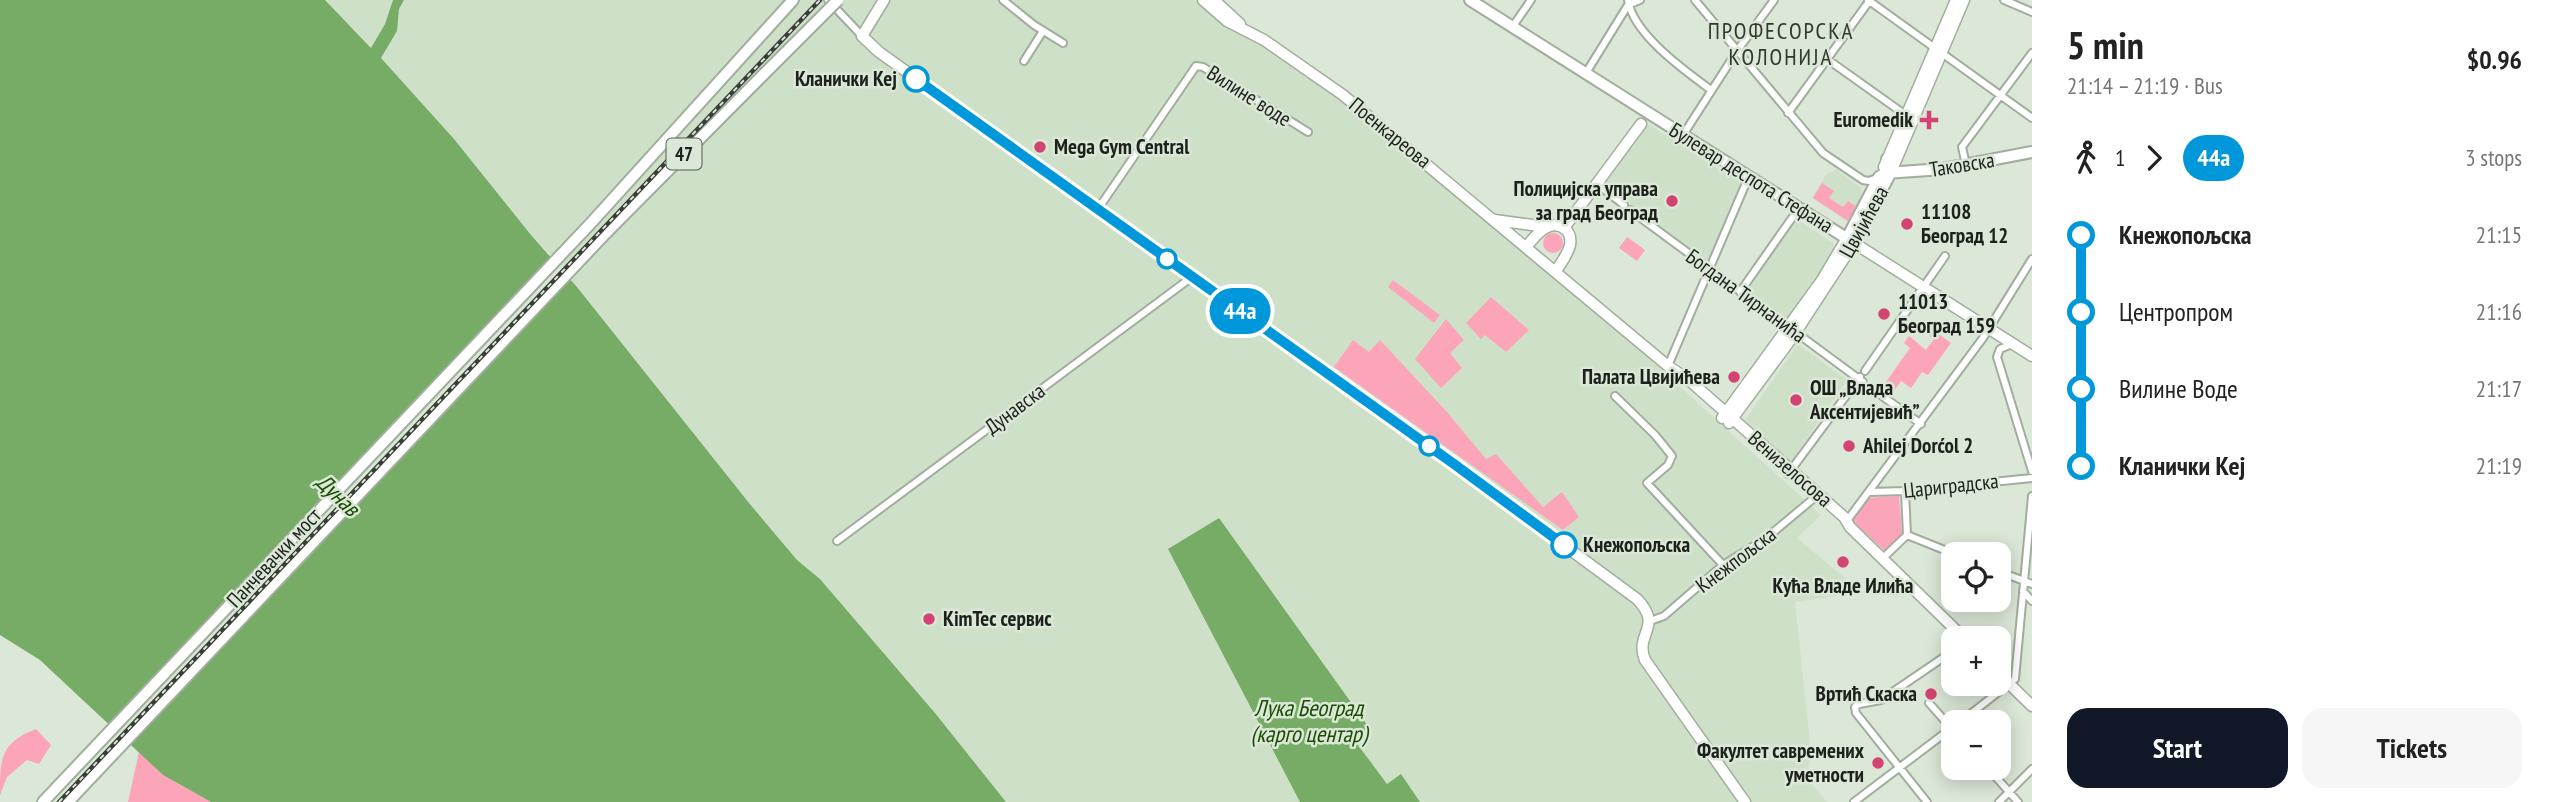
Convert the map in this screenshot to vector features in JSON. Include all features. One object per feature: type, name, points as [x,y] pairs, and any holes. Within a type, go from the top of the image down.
[{"type":"main road","name":"Панчевачки мост","points":[[43,802],[591,223],[793,0]]},
{"type":"main road","name":"Панчевачки мост","points":[[68,802],[604,235],[838,0]]},
{"type":"main road","points":[[884,0],[862,36],[891,61],[1618,583],[1643,606],[1650,621],[1642,647],[1645,660],[1745,802]]},
{"type":"main road","name":"Поенкареова","points":[[1203,0],[1227,21],[1246,29]]},
{"type":"main road","name":"Поенкареова","points":[[1214,0],[1246,29],[1343,95],[1527,246],[1668,366],[1691,391],[1727,418]]},
{"type":"main road","name":"Булевар деспота Стефана","points":[[1470,0],[2032,356]]},
{"type":"main road","name":"Цвијићева","points":[[1727,418],[1792,329],[1851,241],[1891,172],[1956,0]]},
{"type":"main road","name":"Цвијићева","points":[[1851,241],[1907,116],[1964,0]]},
{"type":"main road","points":[[1564,228],[1641,124]]},
{"type":"main road","name":"Таковска","points":[[1879,177],[1891,172],[1932,170],[2032,152]]},
{"type":"main road","points":[[1887,159],[1887,168],[1891,172]]},
{"type":"main road","points":[[1495,220],[1564,228],[1570,234],[1570,244],[1556,271]]},
{"type":"main road","points":[[1527,246],[1546,227]]},
{"type":"main road","name":"Венизелосова","points":[[1727,418],[1846,522],[1952,626]]},
{"type":"main road","points":[[2011,685],[2032,706]]},
{"type":"street","points":[[828,0],[862,36]]},
{"type":"street","points":[[1003,0],[1063,43]]},
{"type":"street","points":[[1513,26],[1531,0]]},
{"type":"street","points":[[1620,0],[1628,3],[1640,0]]},
{"type":"street","points":[[1695,0],[1788,113],[1830,159],[1863,180],[1879,177]]},
{"type":"street","points":[[1683,135],[1737,51],[1774,0]]},
{"type":"street","points":[[1788,113],[1869,0],[2032,118]]},
{"type":"street","points":[[2004,0],[2032,12]]},
{"type":"street","points":[[1586,73],[1628,3]]},
{"type":"street","points":[[1628,3],[1647,34],[1669,58],[1711,90]]},
{"type":"street","points":[[1024,61],[1043,31]]},
{"type":"street","points":[[1966,165],[1962,148],[2032,53]]},
{"type":"street","points":[[1827,59],[1907,116]]},
{"type":"street","name":"Вилине воде","points":[[1098,209],[1196,66],[1203,67],[1308,132]]},
{"type":"street","points":[[1668,366],[1746,183]]},
{"type":"street","name":"Богдана Тирнанића","points":[[1597,184],[1708,269],[1862,377]]},
{"type":"street","points":[[1740,292],[1799,208]]},
{"type":"street","points":[[1789,472],[1862,377],[1945,256]]},
{"type":"street","points":[[1846,522],[1989,329],[2032,259]]},
{"type":"street","name":"Дунавска","points":[[837,541],[1192,277]]},
{"type":"street","points":[[2012,344],[2003,346],[1997,357],[2032,471]]},
{"type":"street","points":[[1878,393],[1920,424]]},
{"type":"street","points":[[1615,396],[1655,435],[1672,456],[1668,465],[1647,483],[1723,565]]},
{"type":"street","name":"Цариградска","points":[[1870,492],[2032,478]]},
{"type":"street","points":[[1883,558],[1907,535],[1905,491]]},
{"type":"street","name":"Кнежпољска","points":[[1650,621],[1661,618],[1723,565],[1765,539],[1817,496]]},
{"type":"street","points":[[2011,682],[2016,674],[2032,496]]},
{"type":"street","points":[[1907,535],[1941,549]]},
{"type":"street","points":[[2011,576],[2032,584]]},
{"type":"street","points":[[2023,591],[2032,601]]},
{"type":"street","points":[[1927,802],[1856,713],[1856,705],[1881,700],[1941,659]]},
{"type":"street","points":[[1976,710],[1994,696]]},
{"type":"street","points":[[1929,703],[1941,716]]},
{"type":"street","points":[[1854,802],[1941,736]]},
{"type":"street","points":[[1999,802],[2032,769]]},
{"type":"street","points":[[1999,780],[2018,802]]},
{"type":"shaded area","points":[[325,0],[393,0],[385,24],[372,48]]},
{"type":"shaded area","points":[[404,0],[1195,0],[1218,20],[1260,43],[1341,98],[1552,270],[1821,515],[1797,538],[1862,592],[1795,602],[1811,753],[1806,777],[1827,802],[1006,802],[935,713],[820,579],[797,560],[749,503],[556,260],[531,235],[454,139],[381,58],[397,31],[399,9]]},
{"type":"shaded area","points":[[1648,124],[1742,184],[1709,262],[1603,185]]},
{"type":"shaded area","points":[[1837,170],[1862,189],[1862,198],[1848,222],[1812,198],[1826,174]]},
{"type":"shaded area","points":[[1822,183],[1834,191],[1829,198],[1843,207],[1848,201],[1856,206],[1848,221],[1813,198]]},
{"type":"shaded area","points":[[1795,218],[1833,243],[1836,250],[1785,321],[1743,290]]},
{"type":"shaded area","points":[[1553,233],[1560,236],[1563,243],[1560,250],[1553,253],[1546,250],[1543,243],[1546,236]]},
{"type":"shaded area","points":[[1627,237],[1645,250],[1637,261],[1619,248]]},
{"type":"shaded area","points":[[1393,280],[1440,315],[1434,323],[1388,287]]},
{"type":"shaded area","points":[[1491,297],[1529,330],[1506,352],[1485,335],[1481,339],[1466,323]]},
{"type":"shaded area","points":[[1446,319],[1464,340],[1450,353],[1462,368],[1441,388],[1415,359]]},
{"type":"shaded area","points":[[1926,325],[1951,343],[1928,375],[1922,372],[1911,388],[1901,381],[1891,395],[1881,389],[1910,348],[1904,343],[1909,336],[1926,350],[1934,339],[1922,331]]},
{"type":"shaded area","points":[[1353,340],[1369,352],[1380,340],[1447,412],[1486,459],[1496,454],[1543,507],[1562,492],[1579,517],[1563,530],[1334,367]]},
{"type":"shaded area","name":"ОШ „Влада Аксентијевић”","points":[[1798,344],[1847,380],[1791,462],[1745,420]]},
{"type":"shaded area","points":[[1899,496],[1902,534],[1886,552],[1852,520],[1868,498]]},
{"type":"shaded area","points":[[36,729],[51,745],[39,764],[27,760],[7,777],[0,795],[4,754],[15,740]]},
{"type":"shaded area","points":[[139,752],[163,775],[211,802],[128,802]]},
{"type":"water","name":"Дунав","points":[[0,0],[325,0],[371,48],[385,24],[393,0],[404,0],[399,9],[397,31],[381,58],[454,139],[531,235],[577,287],[749,503],[797,560],[820,579],[935,713],[1006,802],[211,802],[163,775],[40,660],[0,635]]},
{"type":"water","name":"Лука Београд (карго центар)","points":[[1219,518],[1370,729],[1355,741],[1387,784],[1401,774],[1420,802],[1300,802],[1168,549]]},
{"type":"pier","points":[[553,255],[572,276],[127,746],[107,726]]},
{"type":"tunnel","points":[[1863,382],[1878,393]]},
{"type":"railway","points":[[59,802],[820,0]]},
{"type":"bus line","name":"44a","points":[[916,79],[1564,545]]},
{"type":"place","name":"Кланички Кеј","points":[[916,79]]},
{"type":"place","name":"Euromedik","points":[[1929,120]]},
{"type":"place","name":"Mega Gym Central","points":[[1040,147]]},
{"type":"place","name":"Полицијска управа за град Београд","points":[[1672,201]]},
{"type":"place","name":"11108 Београд 12","points":[[1907,224]]},
{"type":"place","name":"11013 Београд 159","points":[[1884,314]]},
{"type":"place","name":"Палата Цвијићева","points":[[1734,377]]},
{"type":"place","name":"ОШ „Влада Аксентијевић”","points":[[1796,400]]},
{"type":"place","name":"Ahilej Dorćol 2","points":[[1849,446]]},
{"type":"place","name":"Кнежопољска","points":[[1564,545]]},
{"type":"place","name":"Кућа Владе Илића","points":[[1843,562]]},
{"type":"place","name":"KimTec сервис","points":[[929,619]]},
{"type":"place","name":"Вртић Скаска","points":[[1931,694]]},
{"type":"place","name":"Факултет савремених уметности","points":[[1878,763]]},
{"type":"district","name":"ПРОФЕСОРСКА КОЛОНИЈА","points":[[1781,44]]}]
